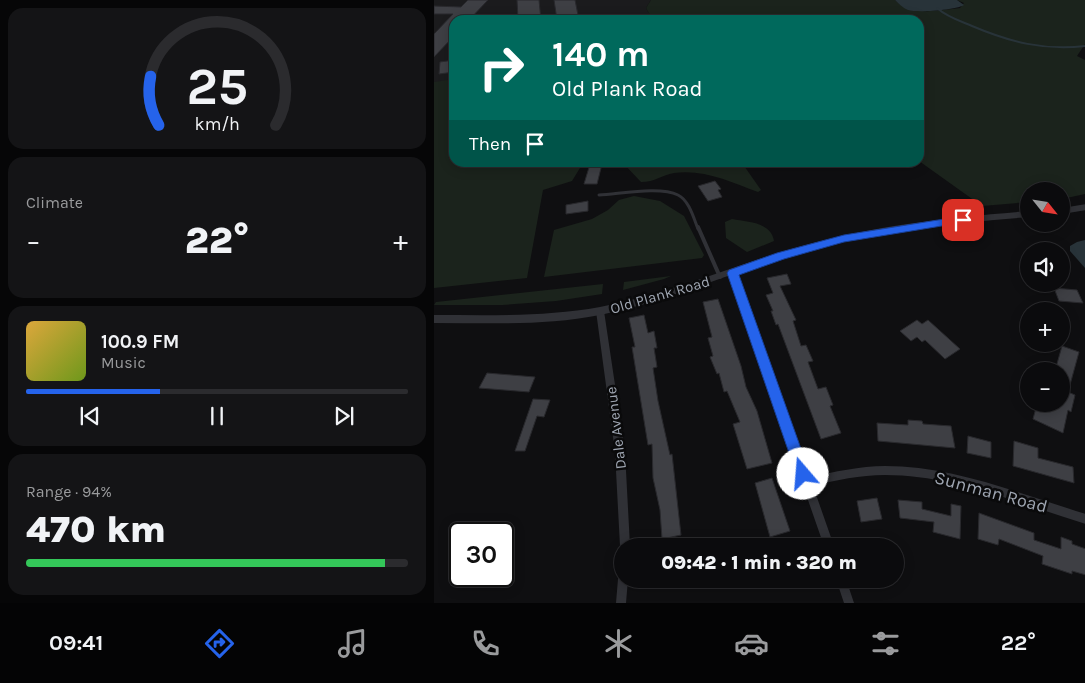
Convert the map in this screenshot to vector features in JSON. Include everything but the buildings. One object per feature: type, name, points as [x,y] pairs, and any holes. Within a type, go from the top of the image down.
[{"type":"street","points":[[1070,210],[1085,207]]},
{"type":"street","name":"Old Plank Road","points":[[434,319],[501,320],[600,311],[678,292],[800,250],[853,237],[930,224],[1020,215]]},
{"type":"street","points":[[733,273],[826,538]]},
{"type":"street","name":"Dale Avenue","points":[[600,311],[620,452],[625,538]]},
{"type":"street","name":"Sunman Road","points":[[806,483],[837,475],[878,471],[916,473],[984,487],[1085,520]]},
{"type":"street","points":[[621,603],[622,588]]},
{"type":"street","points":[[843,588],[849,603]]},
{"type":"lane","points":[[599,195],[658,191],[679,195],[688,206],[720,277]]},
{"type":"shaded area","points":[[434,0],[651,0],[646,8],[650,15],[449,15],[449,112],[434,117]]},
{"type":"shaded area","points":[[651,0],[895,0],[909,9],[934,11],[960,8],[964,3],[957,0],[1085,0],[1085,44],[1077,56],[1085,60],[1085,194],[1070,197],[1070,182],[1020,182],[1020,203],[982,206],[924,165],[924,15],[650,15],[646,8]]},
{"type":"shaded area","points":[[895,0],[957,0],[964,5],[945,10],[913,11],[904,8]]},
{"type":"shaded area","points":[[449,80],[449,167],[581,167],[572,181],[543,190],[527,278],[434,288],[434,82]]},
{"type":"shaded area","points":[[627,167],[745,167],[761,190],[758,192],[717,177],[685,172],[641,182]]},
{"type":"shaded area","points":[[634,196],[660,201],[684,216],[704,255],[702,258],[544,277],[554,230],[592,219],[608,210],[619,200]]},
{"type":"shaded area","points":[[732,219],[764,226],[772,235],[774,241],[747,252],[726,238],[725,222]]},
{"type":"shaded area","points":[[1086,240],[1085,268],[1070,251],[1070,246]]},
{"type":"shaded area","points":[[671,276],[664,279],[623,290],[624,282]]},
{"type":"shaded area","points":[[603,284],[602,294],[556,301],[502,305],[434,305],[436,302]]},
{"type":"waterway","points":[[937,8],[958,20],[1014,41],[1041,46],[1086,46]]},
{"type":"route","points":[[803,474],[733,273],[781,256],[844,239],[884,231],[963,220]]}]
